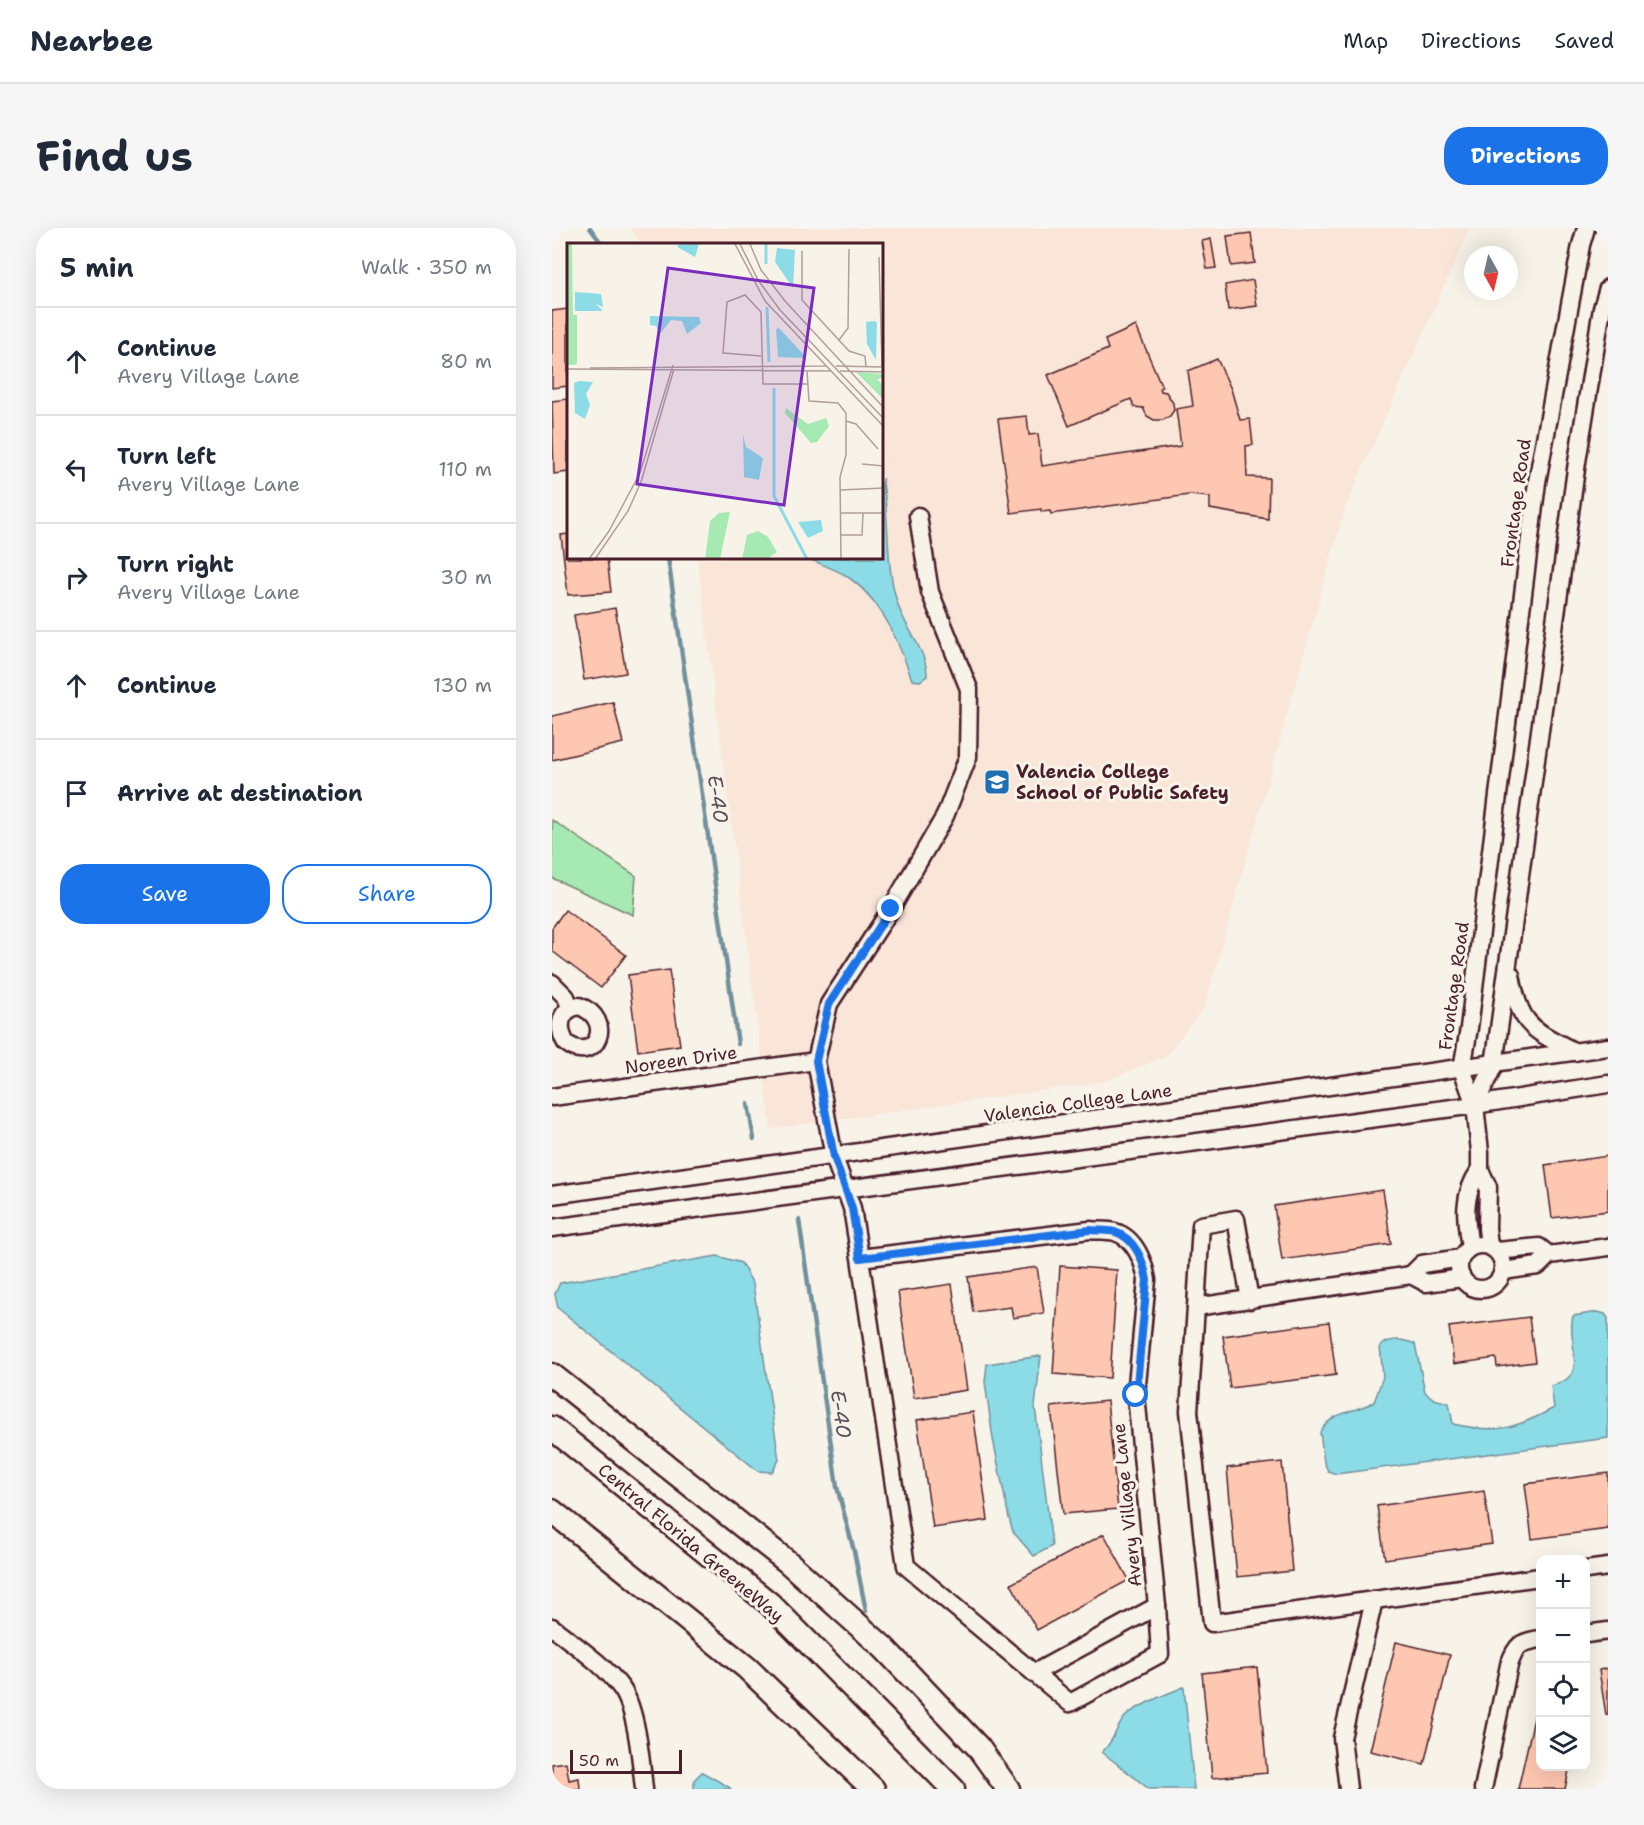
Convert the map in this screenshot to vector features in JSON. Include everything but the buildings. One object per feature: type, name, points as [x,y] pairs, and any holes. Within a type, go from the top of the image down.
[{"type":"highway","points":[[552,1375],[789,1563],[884,1648],[978,1747],[1008,1789]]},
{"type":"highway","name":"Central Florida GreeneWay","points":[[552,1428],[770,1604],[953,1789]]},
{"type":"highway","points":[[552,1511],[747,1668],[873,1789]]},
{"type":"street","name":"Frontage Road","points":[[1480,1170],[1475,1105],[1462,1069],[1537,482],[1586,228]]},
{"type":"street","points":[[1475,1105],[1494,1065],[1576,462],[1602,308],[1608,288]]},
{"type":"street","points":[[918,516],[930,592],[969,689],[968,757],[945,816],[891,909],[829,1004],[816,1061],[834,1157],[847,1188],[852,1208],[906,1566],[1070,1703],[1160,1654],[1157,1606]]},
{"type":"street","points":[[1509,958],[1516,1002],[1529,1025],[1575,1052]]},
{"type":"street","points":[[552,983],[566,997],[570,1007]]},
{"type":"street","name":"Valencia College Lane","points":[[552,1195],[1494,1065],[1608,1047]]},
{"type":"street","name":"Noreen Drive","points":[[552,1097],[816,1061]]},
{"type":"street","points":[[552,1228],[1475,1105],[1608,1084]]},
{"type":"street","points":[[1480,1170],[1488,1187],[1486,1228],[1493,1248],[1502,1258],[1503,1270],[1497,1282],[1485,1288],[1472,1287],[1462,1278],[1459,1264],[1466,1252],[1466,1210],[1471,1183],[1480,1170]]},
{"type":"street","points":[[1250,1300],[1236,1219],[1202,1225],[1189,1411],[1212,1623],[1536,1577]]},
{"type":"street","name":"Avery Village Lane","points":[[860,1258],[1090,1230],[1117,1233],[1130,1242],[1140,1255],[1147,1280],[1136,1395],[1157,1606],[1034,1673]]},
{"type":"street","points":[[1196,1307],[1411,1275],[1422,1264],[1466,1252],[1476,1245],[1493,1248],[1539,1247],[1550,1255]]},
{"type":"street","points":[[1503,1270],[1538,1266],[1550,1255],[1608,1247]]},
{"type":"street","points":[[1411,1275],[1426,1283],[1462,1278]]},
{"type":"street","points":[[1590,1569],[1608,1567]]},
{"type":"street","points":[[1348,1789],[1342,1738],[1374,1599]]},
{"type":"street","points":[[552,1627],[606,1670],[623,1691],[634,1721],[644,1789]]},
{"type":"street","points":[[1590,1633],[1608,1631]]},
{"type":"street","points":[[1484,1789],[1509,1665],[1520,1644],[1536,1641]]},
{"type":"shaded area","name":"Valencia College School of Public Safety","points":[[631,228],[1470,228],[1345,508],[1205,1006],[1165,1057],[1102,1082],[771,1129],[697,560],[884,560],[884,243],[639,243]]},
{"type":"green space","points":[[552,820],[636,876],[633,915],[552,878]]},
{"type":"water","points":[[884,489],[889,560],[894,592],[902,616],[924,658],[927,676],[920,681],[912,680],[901,650],[879,608],[858,585],[831,568],[811,560],[884,560]]},
{"type":"water","points":[[717,1256],[741,1263],[753,1284],[779,1460],[772,1472],[758,1471],[558,1308],[555,1294],[560,1283]]},
{"type":"water","points":[[1598,1312],[1605,1314],[1608,1318],[1608,1438],[1336,1474],[1328,1471],[1324,1462],[1320,1432],[1337,1416],[1374,1402],[1383,1377],[1380,1346],[1384,1343],[1397,1340],[1415,1344],[1425,1392],[1434,1399],[1449,1403],[1453,1424],[1482,1429],[1505,1428],[1528,1421],[1554,1408],[1551,1386],[1564,1381],[1571,1375],[1574,1367],[1571,1327],[1573,1316]]},
{"type":"water","points":[[1041,1356],[1035,1406],[1052,1546],[1034,1556],[1013,1532],[1009,1518],[993,1439],[985,1382],[987,1364]]},
{"type":"water","points":[[1184,1687],[1194,1789],[1149,1789],[1102,1752],[1110,1743],[1122,1721],[1130,1713]]},
{"type":"water","points":[[702,1772],[731,1789],[694,1789],[694,1780]]},
{"type":"waterway","name":"E-40","points":[[590,228],[601,243]]},
{"type":"waterway","name":"E-40","points":[[668,560],[738,1044]]},
{"type":"waterway","name":"E-40","points":[[748,1104],[754,1139]]},
{"type":"waterway","name":"E-40","points":[[799,1220],[837,1487],[854,1551],[866,1611]]},
{"type":"place","name":"Valencia College School of Public Safety","points":[[997,782]]},
{"type":"route","points":[[891,909],[829,1004],[816,1061],[834,1157],[847,1188],[860,1258],[1090,1230],[1117,1233],[1130,1242],[1140,1255],[1147,1280],[1136,1395]]}]
